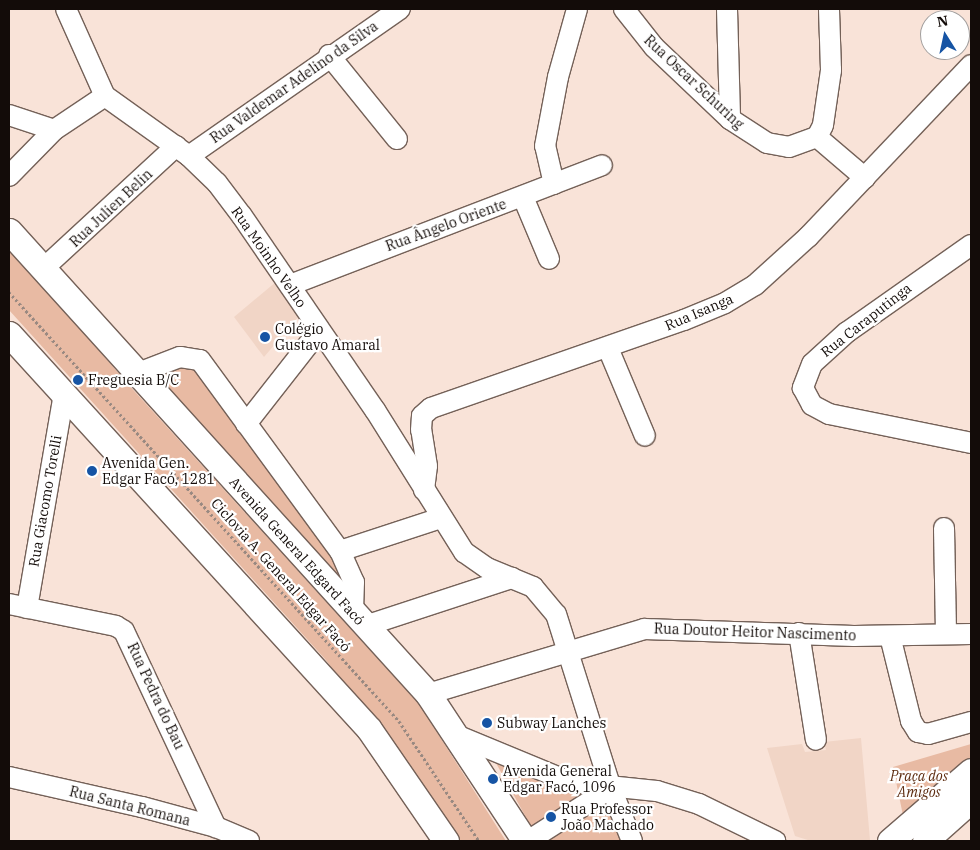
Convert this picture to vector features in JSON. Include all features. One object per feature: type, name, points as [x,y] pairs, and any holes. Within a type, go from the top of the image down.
[{"type":"main road","name":"Avenida General Edgard Facó","points":[[9,231],[359,620],[428,694],[526,841]]},
{"type":"main road","points":[[9,334],[369,729],[446,841]]},
{"type":"main road","points":[[890,841],[971,771]]},
{"type":"main road","points":[[925,841],[971,800]]},
{"type":"street","points":[[9,176],[54,130],[105,96],[66,9]]},
{"type":"street","name":"Rua Valdemar Adelino da Silva","points":[[183,151],[400,9]]},
{"type":"street","points":[[554,184],[545,146],[558,77],[577,9]]},
{"type":"street","name":"Rua Oscar Schuring","points":[[624,9],[654,47],[730,120],[767,143],[789,147],[820,131]]},
{"type":"street","points":[[727,9],[730,120]]},
{"type":"street","points":[[829,9],[831,70],[820,131],[866,178]]},
{"type":"street","points":[[329,55],[397,139]]},
{"type":"street","name":"Rua Isanga","points":[[424,490],[427,466],[420,430],[422,416],[431,408],[548,365],[608,348],[725,303],[755,285],[866,178],[971,65]]},
{"type":"street","name":"Rua Moinho Velho","points":[[105,96],[183,151],[217,183],[290,285],[375,410],[464,552],[487,568],[533,587],[545,598],[556,614],[570,653],[611,788],[632,841]]},
{"type":"street","points":[[9,115],[54,130]]},
{"type":"street","name":"Rua Julien Belin","points":[[44,268],[183,151]]},
{"type":"street","name":"Rua Ângelo Oriente","points":[[290,285],[404,239],[602,166]]},
{"type":"street","points":[[522,197],[549,259]]},
{"type":"street","name":"Rua Caraputinga","points":[[970,249],[924,275],[847,332],[812,364],[803,388],[812,405],[829,414],[971,443]]},
{"type":"street","points":[[246,424],[320,331]]},
{"type":"street","points":[[608,348],[646,436]]},
{"type":"street","points":[[138,373],[180,357],[200,360],[340,551],[354,582],[359,620],[512,578]]},
{"type":"street","name":"Rua Giacomo Torelli","points":[[18,606],[64,394]]},
{"type":"street","points":[[340,551],[441,518]]},
{"type":"street","points":[[944,528],[946,634]]},
{"type":"street","name":"Rua Pedra do Bau","points":[[18,606],[116,626],[124,631],[216,827]]},
{"type":"street","name":"Rua Doutor Heitor Nascimento","points":[[428,694],[570,653],[644,629],[890,636],[971,634]]},
{"type":"street","points":[[799,633],[816,740]]},
{"type":"street","points":[[890,636],[911,721],[918,732],[928,734],[971,722]]},
{"type":"street","points":[[456,734],[551,776],[611,788],[658,791],[699,804],[775,841]]},
{"type":"street","name":"Rua Santa Romana","points":[[9,777],[216,827],[249,841]]},
{"type":"street","points":[[526,841],[611,788]]},
{"type":"path","name":"Ciclovia A. General Edgar Facó","points":[[9,292],[399,721],[479,841]]},
{"type":"shaded area","name":"Colégio Gustavo Amaral","points":[[277,281],[300,315],[264,357],[234,317]]},
{"type":"shaded area","points":[[861,738],[870,840],[811,841],[795,836],[767,748],[802,744],[805,752],[826,750],[824,742]]},
{"type":"green space","points":[[9,246],[127,383],[419,704],[506,841],[458,841],[426,791],[325,659],[9,310]]},
{"type":"green space","points":[[191,358],[336,551],[351,594],[177,401],[158,373]]},
{"type":"green space","name":"Praça dos Amigos","points":[[971,744],[971,766],[905,825],[893,767]]},
{"type":"green space","points":[[491,754],[616,804],[626,841],[539,841]]},
{"type":"place","name":"Colégio Gustavo Amaral","points":[[265,337]]},
{"type":"place","name":"Freguesia B/C","points":[[78,380]]},
{"type":"place","name":"Avenida Gen. Edgar Facó, 1281","points":[[92,471]]},
{"type":"place","name":"Subway Lanches","points":[[487,723]]},
{"type":"place","name":"Avenida General Edgar Facó, 1096","points":[[493,779]]},
{"type":"place","name":"Rua Professor João Machado","points":[[551,817]]}]
